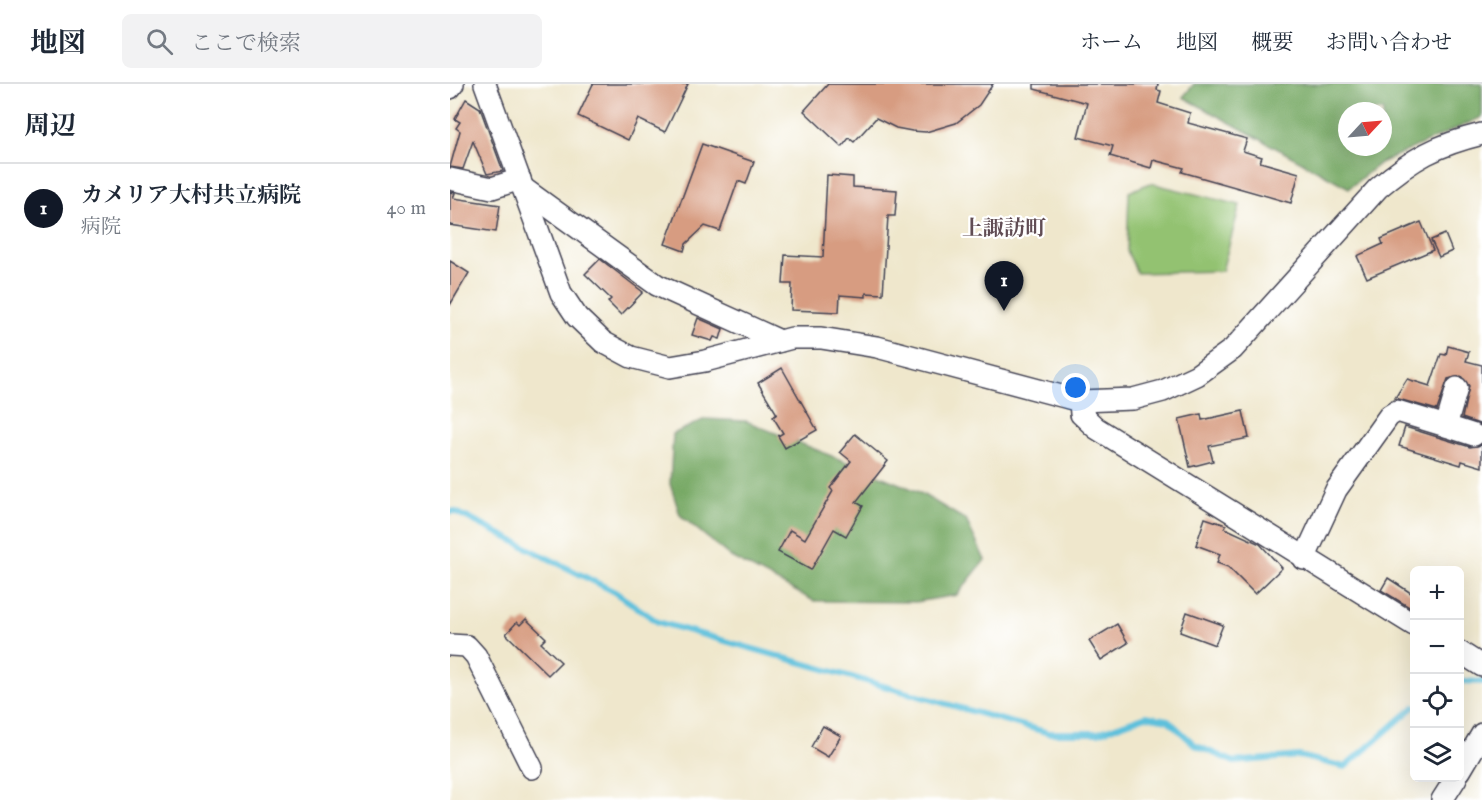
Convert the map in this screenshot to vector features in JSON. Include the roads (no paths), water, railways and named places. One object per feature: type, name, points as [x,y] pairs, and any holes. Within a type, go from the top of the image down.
[{"type":"street","points":[[450,88],[453,84]]},
{"type":"street","points":[[485,84],[561,292],[577,316],[603,342],[631,357],[670,367],[705,361],[792,338],[821,338],[877,347],[1080,401],[1132,399],[1163,392],[1197,375],[1233,349],[1378,188],[1405,165],[1447,142],[1482,134]]},
{"type":"street","points":[[450,179],[492,188],[522,183],[657,285],[780,341]]},
{"type":"street","points":[[1446,426],[1457,388]]},
{"type":"street","points":[[1080,401],[1081,414],[1096,428],[1410,623]]},
{"type":"street","points":[[1304,559],[1336,490],[1389,416],[1397,411],[1474,435]]},
{"type":"street","points":[[450,645],[467,646],[476,656],[532,768]]},
{"type":"street","points":[[1464,655],[1482,666]]},
{"type":"street","points":[[1464,764],[1482,734]]},
{"type":"street","points":[[1442,800],[1453,782]]},
{"type":"waterway","points":[[450,512],[454,511],[615,592],[658,622],[1049,733],[1098,733],[1146,716],[1168,720],[1195,745],[1234,762],[1299,756],[1345,767],[1410,710]]},
{"type":"waterway","points":[[1464,681],[1482,682]]},
{"type":"place","name":"カメリア大村共立病院","points":[[1004,311]]},
{"type":"district","name":"上諏訪町","points":[[1004,229]]}]
